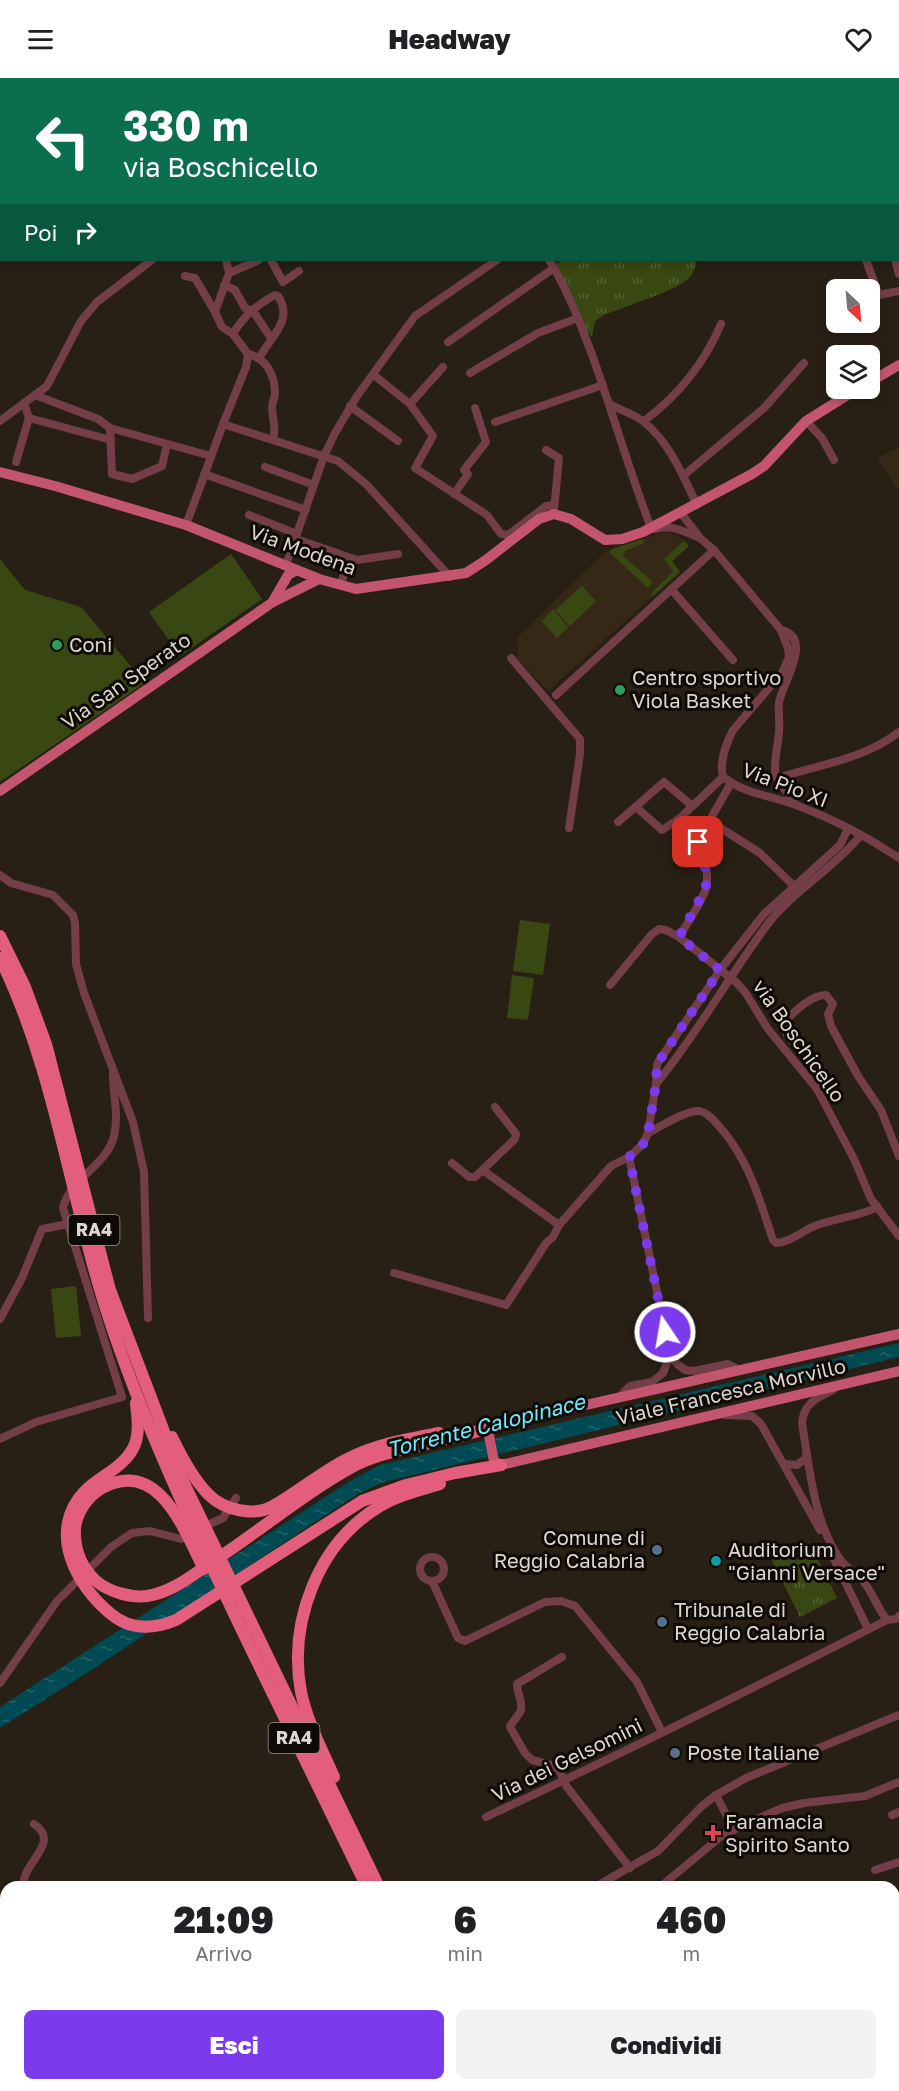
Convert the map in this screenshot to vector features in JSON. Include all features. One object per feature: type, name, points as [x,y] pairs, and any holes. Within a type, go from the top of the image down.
[{"type":"highway","name":"RA4","points":[[0,936],[25,987],[46,1044],[110,1290],[139,1386]]},
{"type":"highway","name":"RA4","points":[[0,958],[15,990],[37,1050],[95,1275],[192,1524],[364,1881]]},
{"type":"highway","points":[[139,1386],[135,1444],[87,1501],[79,1513],[75,1526],[81,1563],[102,1586],[131,1596],[146,1596],[166,1591],[186,1580],[355,1465],[391,1452],[502,1424]]},
{"type":"highway","points":[[139,1386],[158,1405],[176,1444],[209,1495],[225,1505],[246,1511],[271,1507],[344,1460],[369,1448],[477,1425],[502,1424]]},
{"type":"highway","points":[[192,1524],[155,1490],[129,1480],[101,1484],[85,1491],[69,1517],[66,1538],[68,1553],[74,1569],[92,1596],[105,1610],[123,1622],[145,1627],[163,1625],[192,1611],[363,1501],[406,1485],[497,1462]]},
{"type":"highway","points":[[349,1826],[342,1796],[308,1716],[302,1695],[298,1671],[298,1643],[308,1598],[320,1569],[334,1549],[359,1522],[392,1500],[497,1462]]},
{"type":"highway","name":"RA4","points":[[192,1524],[376,1881]]},
{"type":"main road","points":[[880,376],[899,365]]},
{"type":"main road","points":[[554,509],[605,540],[622,539],[647,530],[697,505],[764,466],[806,421],[841,399]]},
{"type":"main road","name":"Via Modena","points":[[0,472],[186,525],[319,579],[356,589],[466,573],[554,509]]},
{"type":"main road","points":[[274,561],[282,584]]},
{"type":"main road","points":[[273,602],[292,568]]},
{"type":"main road","points":[[292,568],[295,589]]},
{"type":"main road","name":"Via San Sperato","points":[[0,791],[273,602],[319,579]]},
{"type":"main road","points":[[497,1462],[489,1436],[491,1430],[502,1424],[899,1334]]},
{"type":"main road","name":"Viale Francesca Morvillo","points":[[497,1462],[899,1371]]},
{"type":"street","points":[[0,421],[47,386],[81,321],[97,302],[151,261]]},
{"type":"street","points":[[215,312],[229,273],[226,261]]},
{"type":"street","points":[[229,273],[257,261]]},
{"type":"street","points":[[272,261],[283,282],[300,271]]},
{"type":"street","points":[[292,568],[296,536],[324,456],[350,406],[415,316],[496,261]]},
{"type":"street","points":[[550,261],[578,318],[611,405],[647,530],[666,526],[700,538]]},
{"type":"street","points":[[866,261],[879,295],[899,291]]},
{"type":"street","points":[[448,342],[554,268]]},
{"type":"street","points":[[185,276],[195,278],[222,327],[233,334],[248,354],[260,357],[266,364],[274,383],[275,395],[272,407],[276,428],[273,439]]},
{"type":"street","points":[[224,285],[235,290],[245,308],[253,311],[271,338]]},
{"type":"street","points":[[233,334],[241,322],[260,303],[275,296],[284,308],[283,322],[260,357]]},
{"type":"street","points":[[470,373],[538,333],[578,318]]},
{"type":"street","points":[[644,421],[686,384],[711,347],[721,324]]},
{"type":"street","points":[[186,525],[246,367],[248,354]]},
{"type":"street","points":[[683,476],[764,408],[804,363]]},
{"type":"street","points":[[410,404],[443,367]]},
{"type":"street","points":[[374,375],[410,404],[433,436],[415,468],[487,515],[505,536],[546,506],[554,509],[559,458],[546,450]]},
{"type":"street","points":[[495,422],[603,385]]},
{"type":"street","points":[[35,395],[98,420],[110,428],[211,456]]},
{"type":"street","points":[[16,462],[29,418],[24,403]]},
{"type":"street","points":[[611,405],[644,421],[662,440],[697,505]]},
{"type":"street","points":[[350,406],[398,441]]},
{"type":"street","points":[[454,494],[468,474],[464,470],[486,442],[475,408]]},
{"type":"street","points":[[29,418],[111,440]]},
{"type":"street","points":[[806,421],[822,438],[834,460]]},
{"type":"street","points":[[223,424],[338,461],[366,484],[450,577]]},
{"type":"street","points":[[110,428],[112,474],[132,479],[162,465],[167,444]]},
{"type":"street","points":[[265,467],[314,485]]},
{"type":"street","points":[[204,474],[306,510]]},
{"type":"street","name":"Via Pio XI","points":[[681,513],[780,630],[788,648],[789,657],[782,673],[733,730],[722,762],[723,777],[752,792],[796,805],[848,829],[899,858]]},
{"type":"street","points":[[249,515],[348,558],[357,560],[398,554]]},
{"type":"street","points":[[556,695],[714,550]]},
{"type":"street","points":[[341,585],[348,558]]},
{"type":"street","points":[[671,589],[733,660]]},
{"type":"street","points":[[780,630],[787,631],[792,636],[796,647],[796,657],[779,703],[775,772],[796,805]]},
{"type":"street","points":[[511,658],[580,739],[580,754],[569,828]]},
{"type":"street","points":[[777,778],[859,754],[886,742],[899,732]]},
{"type":"street","points":[[636,807],[662,830],[680,818],[691,805],[723,777]]},
{"type":"street","points":[[618,822],[664,782],[691,805]]},
{"type":"street","points":[[731,783],[710,821],[760,854],[797,888]]},
{"type":"street","points":[[610,985],[655,931],[666,930],[679,937],[704,894],[706,871],[694,834],[680,818]]},
{"type":"street","points":[[656,1084],[771,920],[797,888],[840,845],[848,829]]},
{"type":"street","points":[[394,1273],[506,1305],[560,1225],[611,1166],[629,1157],[643,1144],[648,1133],[657,1064],[720,970],[764,914],[849,850],[860,836]]},
{"type":"street","points":[[0,875],[11,883],[52,895],[73,915],[76,964],[84,993],[133,1122],[144,1172],[148,1318]]},
{"type":"street","name":"via Boschicello","points":[[679,937],[746,992],[768,1029],[817,1089],[854,1159],[871,1199],[878,1207]]},
{"type":"street","points":[[817,1089],[824,1081],[823,1077],[787,1035],[785,1022],[790,1015],[820,994],[826,994],[833,1004],[828,1014],[831,1026],[858,1076],[881,1110],[899,1156]]},
{"type":"street","points":[[0,1439],[36,1422],[122,1396],[63,1208],[65,1198],[106,1153],[114,1137],[116,1116],[113,1068]]},
{"type":"street","points":[[452,1163],[469,1177],[476,1177],[515,1139],[516,1134],[495,1107]]},
{"type":"street","points":[[648,1133],[687,1114],[698,1111],[706,1114],[737,1147],[751,1175],[776,1243],[800,1235],[818,1225],[868,1212],[878,1207],[899,1236]]},
{"type":"street","points":[[629,1157],[670,1354],[685,1370],[694,1371],[728,1364],[740,1370]]},
{"type":"street","points":[[483,1171],[560,1225]]},
{"type":"street","points":[[0,1319],[22,1278],[42,1229],[68,1224]]},
{"type":"street","points":[[616,1399],[630,1386],[652,1382],[663,1373],[670,1354]]},
{"type":"street","points":[[855,1381],[815,1398],[806,1407],[802,1423],[807,1453],[822,1525],[839,1558],[869,1590],[880,1611],[895,1619]]},
{"type":"street","points":[[709,1415],[746,1415],[757,1419],[784,1464],[868,1629]]},
{"type":"street","points":[[784,1464],[797,1465],[805,1459],[807,1453]]},
{"type":"street","points":[[0,1683],[57,1602],[111,1547],[132,1533],[150,1531],[181,1539],[223,1518],[236,1498]]},
{"type":"street","points":[[847,1584],[858,1577]]},
{"type":"street","points":[[432,1581],[458,1638],[465,1641],[545,1602],[561,1601],[574,1606],[637,1682],[662,1732]]},
{"type":"street","points":[[855,1600],[865,1596],[869,1590]]},
{"type":"street","name":"Via dei Gelsomini","points":[[486,1817],[868,1629],[895,1619]]},
{"type":"street","points":[[562,1657],[518,1684],[517,1694],[521,1701],[521,1710],[513,1719],[510,1727],[525,1753],[532,1760],[556,1767],[630,1868]]},
{"type":"street","points":[[607,1881],[663,1848],[702,1806],[716,1795],[746,1778],[899,1715]]},
{"type":"street","points":[[667,1881],[724,1834],[782,1808],[804,1803],[865,1796],[899,1782]]},
{"type":"street","points":[[716,1795],[734,1830]]},
{"type":"street","points":[[22,1881],[46,1838],[42,1830],[34,1824]]},
{"type":"street","points":[[875,1870],[899,1862]]},
{"type":"shaded area","points":[[899,447],[899,492],[877,458]]},
{"type":"shaded area","points":[[667,532],[681,538],[689,546],[672,561],[680,572],[548,691],[517,659],[518,637],[606,551]]},
{"type":"green space","points":[[561,261],[696,261],[693,273],[684,282],[604,315],[595,321],[592,337],[586,330],[556,264]]},
{"type":"green space","points":[[643,539],[644,543],[625,551],[623,556],[653,582],[648,588],[609,552]]},
{"type":"green space","points":[[684,541],[689,546],[672,561],[680,572],[653,596],[651,594],[673,571],[664,559]]},
{"type":"green space","points":[[231,554],[262,599],[180,656],[149,612]]},
{"type":"green space","name":"Coni","points":[[0,559],[25,590],[81,607],[145,683],[0,782]]},
{"type":"green space","points":[[582,586],[596,601],[570,626],[555,610]]},
{"type":"green space","points":[[553,609],[568,627],[557,638],[542,621]]},
{"type":"green space","points":[[520,920],[550,924],[543,975],[513,971]]},
{"type":"green space","points":[[512,975],[534,978],[528,1020],[507,1018]]},
{"type":"green space","points":[[76,1286],[81,1336],[56,1338],[51,1289]]},
{"type":"green space","points":[[809,1542],[837,1598],[800,1617],[772,1561]]},
{"type":"water","points":[[899,1343],[899,1357],[384,1482],[359,1493],[0,1728],[0,1707],[350,1481],[380,1465]]},
{"type":"place","name":"Coni","points":[[57,645]]},
{"type":"place","name":"Centro sportivo Viola Basket","points":[[620,690]]},
{"type":"place","name":"Comune di Reggio Calabria","points":[[657,1550]]},
{"type":"place","name":"Auditorium \"Gianni Versace\"","points":[[716,1561]]},
{"type":"place","name":"Tribunale di Reggio Calabria","points":[[662,1622]]},
{"type":"place","name":"Poste Italiane","points":[[675,1753]]},
{"type":"place","name":"Faramacia Spirito Santo","points":[[713,1833]]},
{"type":"route","points":[[665,1332],[629,1157],[643,1144],[648,1133],[657,1064],[720,970],[679,937],[706,888],[706,871],[698,842]]},
{"type":"water label","name":"Torrente Calopinace","points":[[486,1426]]}]
